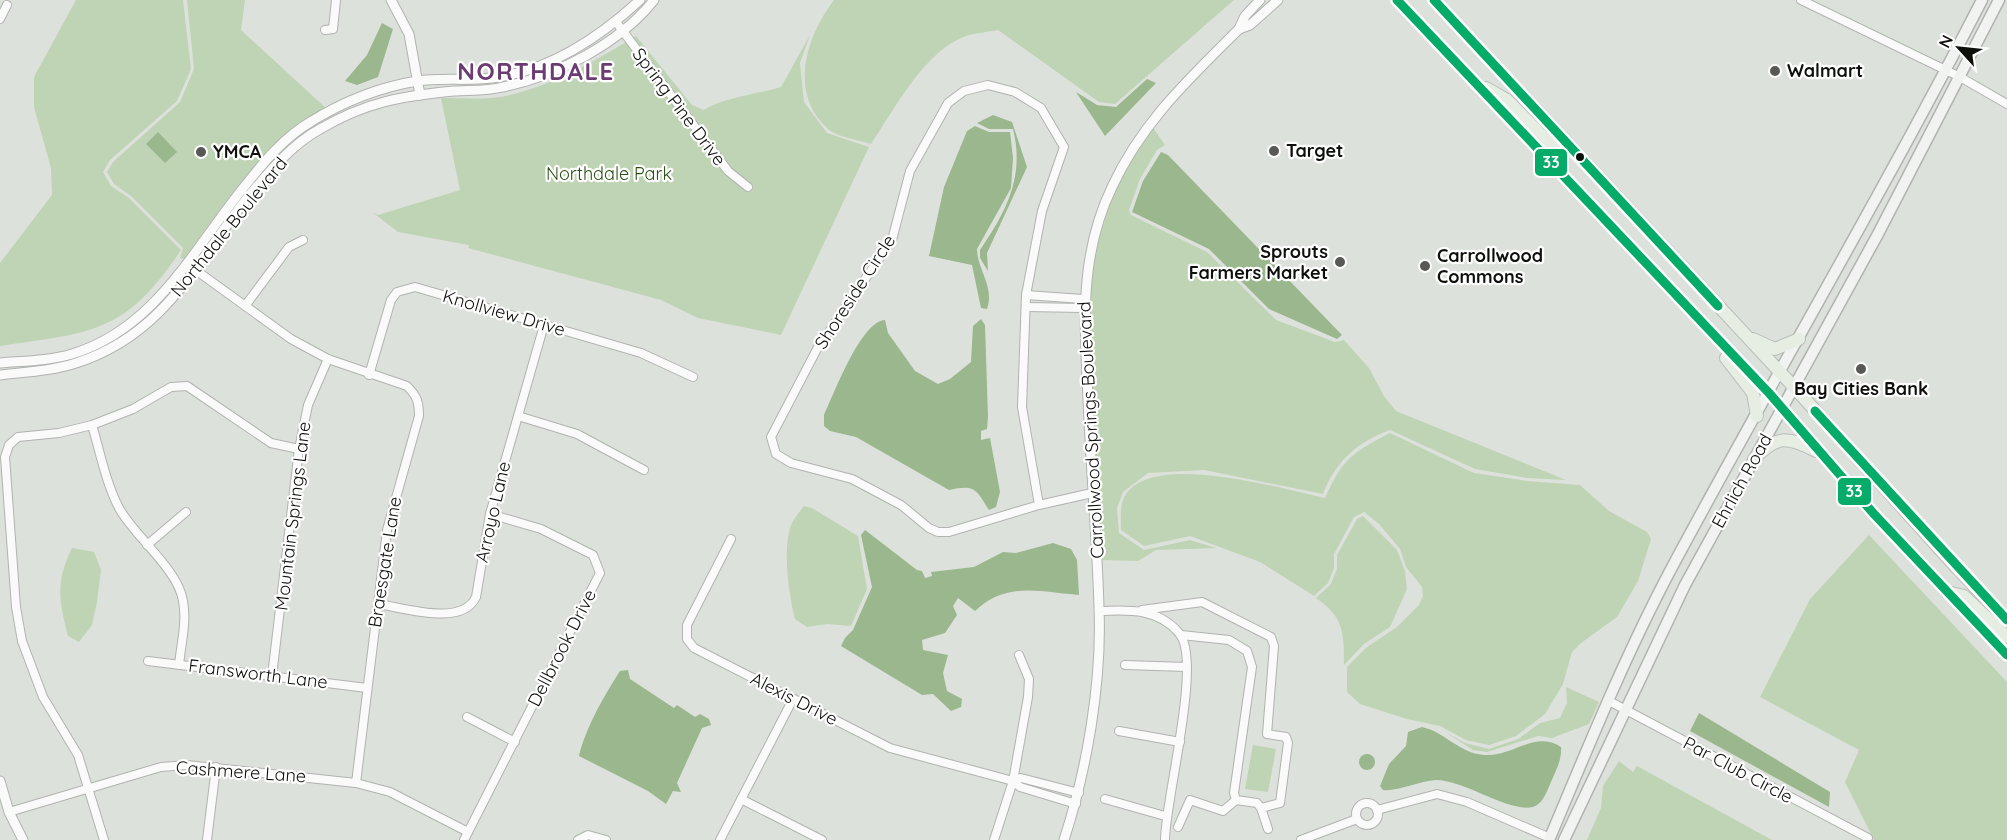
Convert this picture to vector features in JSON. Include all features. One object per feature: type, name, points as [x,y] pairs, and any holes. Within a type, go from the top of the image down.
[{"type":"main road","points":[[1397,0],[1769,393],[1874,514],[2007,656]]},
{"type":"main road","points":[[1434,0],[2007,620]]},
{"type":"main road","name":"Ehrlich Road","points":[[1549,839],[1609,701],[1669,573],[1757,416],[1982,0]]},
{"type":"main road","name":"Ehrlich Road","points":[[1564,840],[1685,585],[1878,234],[1999,0]]},
{"type":"main road","points":[[1474,82],[1507,100],[1553,147],[1562,147],[1566,142]]},
{"type":"main road","points":[[1704,325],[1710,339],[1753,393],[1757,416]]},
{"type":"main road","points":[[1744,334],[1775,349],[1799,339]]},
{"type":"main road","points":[[1754,459],[1768,445],[1778,440],[1801,443],[1823,454]]},
{"type":"main road","points":[[1947,592],[1964,596],[2007,637]]},
{"type":"street","points":[[325,30],[333,29],[336,0]]},
{"type":"street","points":[[391,0],[410,33],[420,94]]},
{"type":"street","name":"Northdale Boulevard","points":[[0,375],[76,364],[118,347],[147,325],[270,155],[311,121],[373,92],[418,81],[500,77],[537,66],[579,46],[616,22],[640,0]]},
{"type":"street","name":"Northdale Boulevard","points":[[0,363],[61,357],[113,338],[141,318],[191,266],[277,163],[319,129],[376,102],[420,94],[502,87],[541,76],[584,55],[621,31],[654,0]]},
{"type":"street","name":"Carrollwood Springs Boulevard","points":[[1064,840],[1079,793],[1097,680],[1100,611],[1092,493],[1084,304],[1092,243],[1111,188],[1153,117],[1239,29],[1245,15],[1260,0]]},
{"type":"street","name":"Carrollwood Springs Boulevard","points":[[1239,29],[1250,25],[1278,0]]},
{"type":"street","points":[[1801,0],[1946,69],[2007,104]]},
{"type":"street","points":[[0,19],[8,5]]},
{"type":"street","name":"Spring Pine Drive","points":[[616,22],[728,171],[748,187]]},
{"type":"street","name":"Shoreside Circle","points":[[1039,505],[1022,407],[1026,295],[1042,211],[1064,147],[1041,108],[1015,92],[988,85],[964,91],[948,103],[910,171],[892,240],[817,349],[771,437],[776,454],[783,459],[852,479],[901,505],[938,532],[949,532],[1039,505],[1092,493]]},
{"type":"street","points":[[311,121],[319,129]]},
{"type":"street","points":[[245,306],[289,247],[303,240]]},
{"type":"street","name":"Braesgate Lane","points":[[191,266],[291,339],[328,359],[369,375],[407,386],[415,394],[419,404],[419,416],[387,530],[356,783]]},
{"type":"street","name":"Knollview Drive","points":[[369,375],[392,300],[405,288],[415,287],[640,353],[693,377]]},
{"type":"street","points":[[1026,295],[1084,304]]},
{"type":"street","points":[[1026,307],[1084,304]]},
{"type":"street","name":"Arroyo Lane","points":[[378,604],[452,615],[472,605],[476,597],[490,514],[544,325]]},
{"type":"street","name":"Mountain Springs Lane","points":[[272,676],[299,449],[308,405],[328,359]]},
{"type":"street","points":[[104,840],[78,755],[43,697],[22,641],[16,607],[5,457],[9,445],[18,437],[58,433],[92,425],[133,409],[171,387],[187,386],[272,443],[299,449]]},
{"type":"street","points":[[518,416],[577,434],[644,470]]},
{"type":"street","points":[[92,425],[118,505],[175,581],[183,598],[185,616],[179,665]]},
{"type":"street","points":[[147,545],[186,512]]},
{"type":"street","name":"Dellbrook Drive","points":[[466,836],[600,573],[593,555],[541,529],[490,514]]},
{"type":"street","name":"Alexis Drive","points":[[731,539],[687,626],[687,639],[694,648],[890,748],[1013,781],[1020,787],[1076,804]]},
{"type":"street","points":[[1100,611],[1141,610],[1202,602],[1271,637],[1274,646],[1267,734],[1286,737],[1288,743],[1280,803],[1261,808]]},
{"type":"street","points":[[1141,610],[1168,623],[1181,635],[1187,667],[1180,742],[1165,816],[1165,840]]},
{"type":"street","points":[[1178,828],[1190,800],[1223,811],[1235,797],[1252,667],[1247,651],[1229,640],[1181,635]]},
{"type":"street","points":[[994,840],[1013,781],[1028,697],[1029,679],[1019,655]]},
{"type":"street","name":"Fransworth Lane","points":[[148,661],[367,688]]},
{"type":"street","points":[[1125,665],[1187,667]]},
{"type":"street","points":[[720,840],[793,699]]},
{"type":"street","name":"Par Club Circle","points":[[1609,701],[1868,838]]},
{"type":"street","points":[[467,717],[515,742]]},
{"type":"street","points":[[1119,731],[1180,742]]},
{"type":"street","name":"Cashmere Lane","points":[[9,812],[161,767],[216,767],[356,783],[390,792],[466,836]]},
{"type":"street","points":[[207,840],[216,767]]},
{"type":"street","name":"Alexis Drive","points":[[1013,781],[1021,778],[1079,793]]},
{"type":"street","points":[[0,781],[9,812],[23,840]]},
{"type":"street","points":[[1377,810],[1437,794],[1467,802],[1549,839]]},
{"type":"street","points":[[1235,797],[1257,803],[1268,829]]},
{"type":"street","points":[[741,799],[822,840]]},
{"type":"street","points":[[1105,799],[1165,816]]},
{"type":"street","points":[[1362,804],[1373,804],[1377,810],[1377,817],[1373,823],[1366,825],[1357,819],[1356,812],[1362,804]]},
{"type":"street","points":[[1301,840],[1357,819]]},
{"type":"street","points":[[578,840],[588,835],[606,840]]},
{"type":"green space","points":[[76,0],[183,0],[191,69],[177,101],[110,160],[103,172],[111,186],[129,198],[181,250],[161,278],[124,314],[83,332],[0,346],[0,263],[52,195],[51,168],[34,107],[34,77]]},
{"type":"green space","points":[[187,0],[245,0],[241,30],[327,109],[304,122],[265,155],[230,195],[184,259],[180,258],[183,248],[131,196],[114,184],[107,172],[113,162],[180,102],[194,69]]},
{"type":"green space","points":[[834,0],[1234,0],[1115,104],[1099,102],[998,30],[966,36],[951,43],[924,67],[871,144],[832,132],[816,115],[808,99],[805,82],[809,48],[824,15]]},
{"type":"green space","name":"Northdale Park","points":[[810,35],[800,63],[804,102],[827,133],[869,147],[781,335],[698,318],[661,300],[468,248],[469,245],[398,232],[372,212],[378,215],[460,190],[441,98],[490,98],[541,86],[574,71],[636,36],[692,105],[704,110],[730,99],[781,87]]},
{"type":"green space","points":[[1152,126],[1165,145],[1157,150],[1140,179],[1129,210],[1131,215],[1207,252],[1276,320],[1335,342],[1344,340],[1369,368],[1384,396],[1396,411],[1566,480],[1527,478],[1475,469],[1390,430],[1367,440],[1349,454],[1334,472],[1323,494],[1204,470],[1148,473],[1123,492],[1117,508],[1119,533],[1144,550],[1190,540],[1216,548],[1156,550],[1138,561],[1101,560],[1088,300],[1097,244],[1115,190]]},
{"type":"green space","points":[[1390,433],[1474,473],[1527,481],[1580,485],[1609,511],[1647,532],[1651,539],[1638,581],[1617,617],[1572,652],[1563,684],[1545,714],[1516,736],[1489,745],[1466,740],[1440,726],[1407,719],[1360,704],[1347,692],[1347,667],[1367,647],[1397,627],[1419,605],[1423,596],[1422,587],[1406,567],[1400,549],[1379,524],[1364,512],[1354,517],[1334,554],[1334,568],[1328,583],[1314,596],[1260,562],[1190,536],[1144,546],[1121,530],[1121,507],[1124,498],[1141,481],[1163,475],[1220,476],[1325,498],[1337,474],[1350,458]]},
{"type":"green space","points":[[804,506],[812,508],[858,536],[867,589],[851,626],[827,624],[807,627],[795,619],[790,597],[787,542],[793,521]]},
{"type":"green space","points":[[1363,516],[1397,550],[1405,571],[1407,589],[1390,627],[1364,644],[1344,665],[1343,635],[1337,619],[1316,598],[1331,584],[1337,569],[1337,555],[1357,519]]},
{"type":"green space","points":[[1869,535],[2007,682],[2007,840],[1874,840],[1845,782],[1859,750],[1760,697],[1810,599]]},
{"type":"green space","points":[[72,548],[94,552],[101,570],[92,625],[79,642],[68,636],[60,592],[63,571]]},
{"type":"green space","points":[[1566,687],[1599,702],[1589,724],[1552,738],[1538,736],[1487,752],[1473,750],[1445,732],[1465,743],[1489,749],[1518,739],[1540,723],[1560,718],[1567,703]]},
{"type":"green space","points":[[1253,745],[1276,749],[1268,792],[1245,789]]},
{"type":"green space","points":[[1619,761],[1633,772],[1637,766],[1772,840],[1587,840],[1601,808],[1603,786]]},
{"type":"shaded area","points":[[382,23],[393,29],[378,77],[357,85],[345,81],[367,55]]},
{"type":"shaded area","points":[[1147,79],[1156,83],[1105,136],[1076,92],[1097,105],[1116,107]]},
{"type":"shaded area","points":[[993,115],[1012,122],[1027,167],[987,253],[988,271],[980,258],[980,250],[1005,208],[1015,178],[1017,163],[1013,129],[989,129],[977,123]]},
{"type":"shaded area","points":[[975,126],[989,132],[1010,132],[1013,158],[1011,188],[977,249],[989,293],[987,309],[981,308],[972,265],[929,256],[944,187],[967,131]]},
{"type":"shaded area","points":[[158,132],[177,152],[165,163],[146,144]]},
{"type":"shaded area","points":[[1161,152],[1168,155],[1342,335],[1337,339],[1269,309],[1209,249],[1132,212],[1143,181]]},
{"type":"shaded area","points":[[981,319],[985,325],[988,417],[987,429],[981,431],[981,440],[990,438],[1000,492],[996,507],[989,510],[974,490],[964,488],[949,490],[856,437],[830,431],[824,426],[824,415],[849,360],[867,332],[876,324],[885,320],[888,333],[915,371],[938,384],[950,379],[971,362],[973,326]]},
{"type":"shaded area","points":[[865,530],[917,570],[922,571],[925,578],[932,576],[931,572],[974,567],[1003,552],[1016,553],[1053,543],[1071,549],[1077,560],[1079,595],[1037,591],[1011,592],[999,595],[975,611],[958,598],[953,606],[957,615],[945,633],[922,640],[923,650],[948,655],[943,673],[947,691],[962,699],[961,707],[951,711],[933,694],[922,695],[841,646],[853,630],[872,587],[861,535]]},
{"type":"shaded area","points":[[628,670],[630,679],[674,708],[677,705],[695,717],[700,714],[709,719],[711,725],[702,728],[677,783],[681,792],[673,791],[666,804],[648,791],[579,756],[586,734],[602,701],[620,671]]},
{"type":"shaded area","points":[[1699,713],[1830,792],[1829,807],[1690,731]]},
{"type":"shaded area","points":[[1422,727],[1476,754],[1495,755],[1542,741],[1551,743],[1561,747],[1560,761],[1544,797],[1533,807],[1523,808],[1512,805],[1447,781],[1436,780],[1383,790],[1380,786],[1389,764],[1406,746],[1408,732]]},
{"type":"shaded area","points":[[1367,754],[1373,756],[1375,762],[1373,768],[1367,770],[1361,768],[1359,762],[1361,756]]},
{"type":"transit line","name":"33","points":[[1397,0],[1769,393],[1874,514],[2007,655]]},
{"type":"transit line","name":"33","points":[[1434,0],[1718,306]]},
{"type":"transit line","name":"33","points":[[1815,411],[2007,620]]},
{"type":"place","name":"Walmart","points":[[1775,71]]},
{"type":"place","name":"Target","points":[[1274,151]]},
{"type":"place","name":"YMCA","points":[[201,152]]},
{"type":"place","name":"Sprouts Farmers Market","points":[[1340,262]]},
{"type":"place","name":"Carrollwood Commons","points":[[1425,266]]},
{"type":"place","name":"Bay Cities Bank","points":[[1861,369]]},
{"type":"district","name":"NORTHDALE","points":[[536,72]]}]
